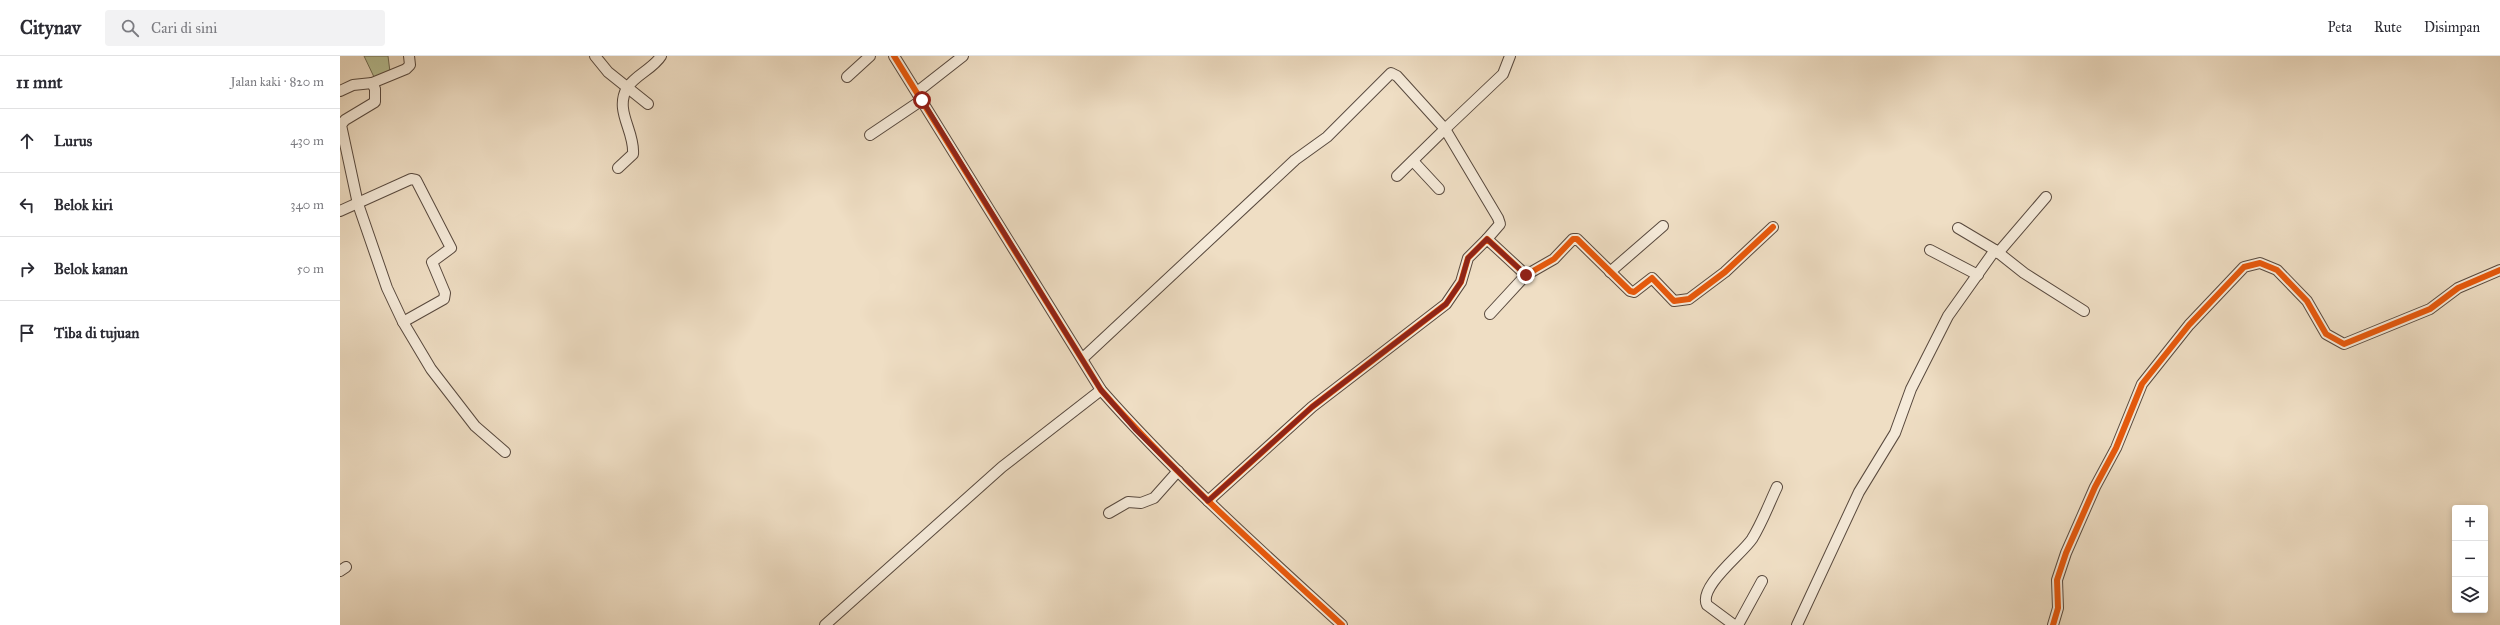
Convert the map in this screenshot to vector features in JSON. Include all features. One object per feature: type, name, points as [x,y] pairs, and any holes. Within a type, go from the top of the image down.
[{"type":"street","points":[[340,91],[353,85],[372,83],[406,69],[410,65],[409,56]]},
{"type":"street","points":[[595,56],[608,72],[648,104]]},
{"type":"street","points":[[618,168],[629,160],[634,148],[624,122],[623,106],[627,88],[661,56]]},
{"type":"street","points":[[847,77],[870,56]]},
{"type":"street","points":[[894,56],[1083,358],[1101,390],[1136,430],[1208,501],[1342,625]]},
{"type":"street","points":[[870,135],[919,96],[963,56]]},
{"type":"street","points":[[1397,176],[1503,74],[1510,56]]},
{"type":"street","points":[[1083,358],[1295,160],[1327,137],[1391,73],[1397,76],[1445,129],[1498,218],[1500,224],[1468,258],[1461,282],[1446,304],[1312,407],[1208,501]]},
{"type":"street","points":[[372,83],[375,89],[375,102],[345,120],[341,125],[358,204],[387,288],[403,322],[431,369],[475,426],[505,452]]},
{"type":"street","points":[[1413,161],[1439,189]]},
{"type":"street","points":[[340,211],[414,179],[451,248],[432,262],[445,293],[444,299],[403,322]]},
{"type":"street","points":[[1797,625],[1859,492],[1895,433],[1911,389],[1948,316],[1978,275],[2046,197]]},
{"type":"street","points":[[1610,272],[1663,226]]},
{"type":"street","points":[[1490,314],[1526,275],[1554,259],[1574,239],[1580,241],[1630,291],[1634,292],[1652,278],[1672,301],[1689,299],[1725,272],[1773,227]]},
{"type":"street","points":[[1958,228],[1997,252],[2024,273],[2084,311]]},
{"type":"street","points":[[1487,239],[1526,275]]},
{"type":"street","points":[[1930,250],[1978,275]]},
{"type":"street","points":[[2053,625],[2057,612],[2057,580],[2066,553],[2095,487],[2116,448],[2142,384],[2189,325],[2244,267],[2260,263],[2277,270],[2307,301],[2326,334],[2344,344],[2430,309],[2458,288],[2500,270]]},
{"type":"street","points":[[825,625],[1002,467],[1101,390]]},
{"type":"street","points":[[1110,513],[1128,502],[1141,503],[1154,498],[1178,471]]},
{"type":"street","points":[[1734,625],[1707,605],[1705,600],[1707,592],[1724,569],[1752,539],[1777,487]]},
{"type":"street","points":[[1738,625],[1762,581]]},
{"type":"green space","points":[[364,56],[388,56],[390,72],[374,77]]},
{"type":"cycle path","points":[[894,56],[1101,390],[1188,481],[1342,625]]},
{"type":"cycle path","points":[[1208,501],[1312,407],[1446,304],[1461,282],[1468,258],[1487,239],[1526,275],[1554,259],[1573,239],[1577,239],[1630,291],[1634,292],[1652,278],[1674,301],[1689,299],[1725,272],[1773,227]]},
{"type":"cycle path","points":[[2053,625],[2058,608],[2057,580],[2066,553],[2095,487],[2116,448],[2142,384],[2189,325],[2244,267],[2260,263],[2277,270],[2307,301],[2326,334],[2344,344],[2430,309],[2458,288],[2500,270]]},
{"type":"route","points":[[922,100],[1083,358],[1101,390],[1136,430],[1208,501],[1312,407],[1446,304],[1461,282],[1468,258],[1487,239],[1526,275]]}]
